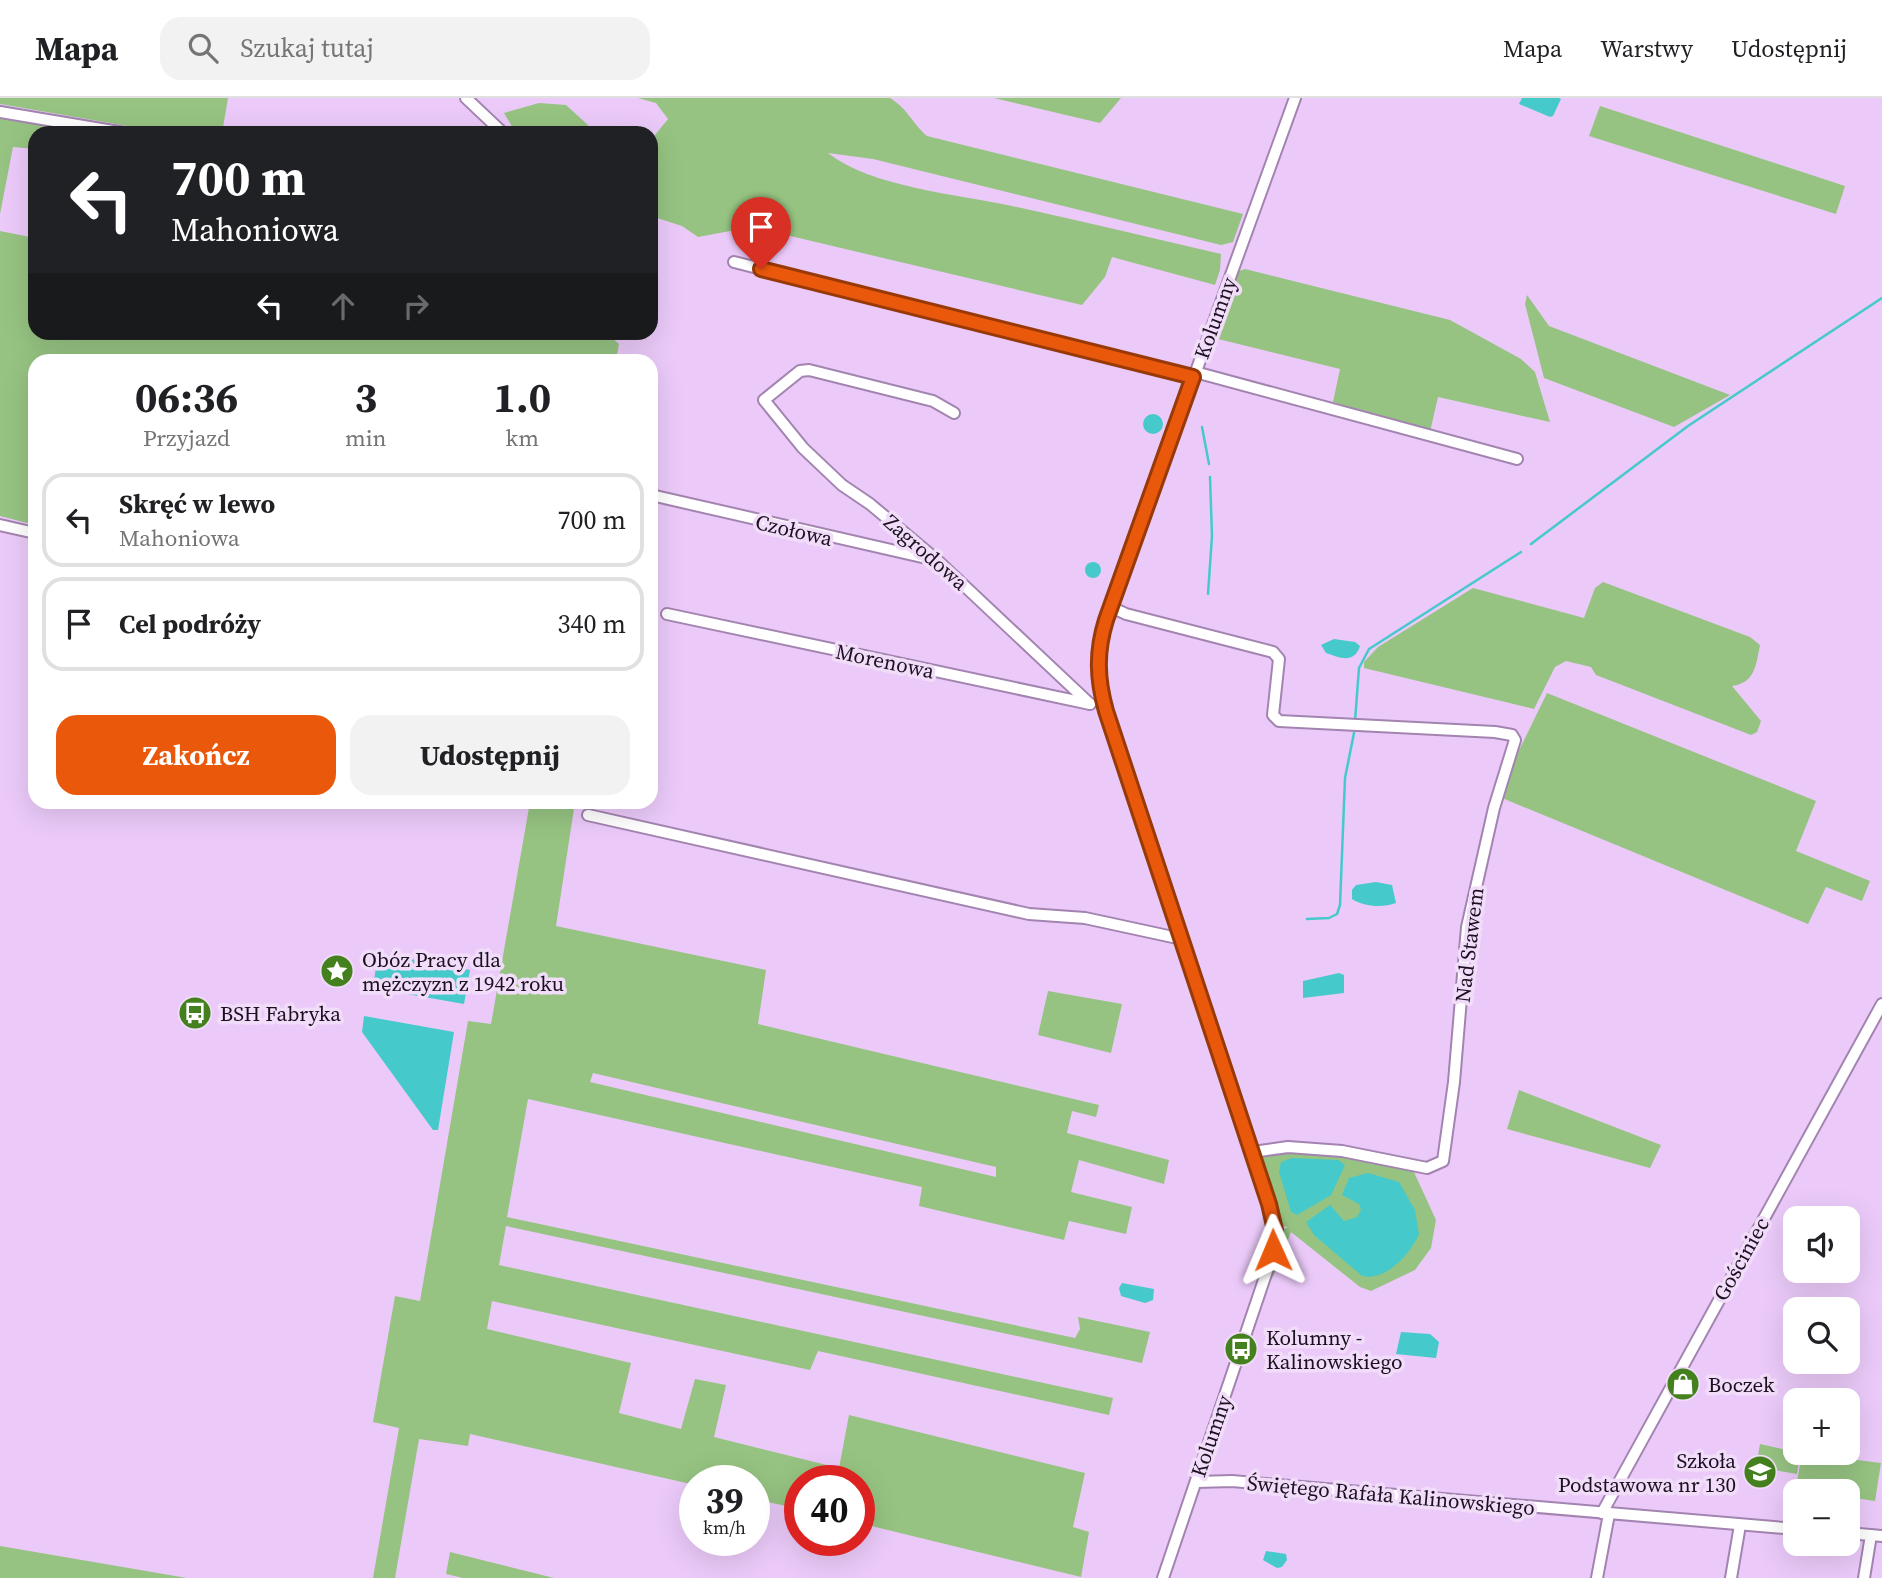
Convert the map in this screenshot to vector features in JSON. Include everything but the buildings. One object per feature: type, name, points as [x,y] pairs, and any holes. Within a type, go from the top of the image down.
[{"type":"street","points":[[466,98],[496,126]]},
{"type":"street","name":"Kolumny","points":[[1163,1578],[1273,1250],[1274,1223],[1104,702],[1098,655],[1111,607],[1294,98]]},
{"type":"street","points":[[0,111],[85,126]]},
{"type":"street","points":[[734,262],[1194,375],[1291,396],[1517,459]]},
{"type":"street","name":"Zagrodowa","points":[[954,413],[933,401],[809,370],[800,372],[764,400],[803,448],[842,485],[870,504],[938,561],[1090,704]]},
{"type":"street","name":"Czołowa","points":[[658,497],[938,561]]},
{"type":"street","points":[[0,525],[28,531]]},
{"type":"street","name":"Nad Stawem","points":[[1111,607],[1126,614],[1273,652],[1279,659],[1272,704],[1276,719],[1509,733],[1516,740],[1494,808],[1467,927],[1454,1082],[1443,1161],[1438,1166],[1427,1168],[1342,1151],[1289,1147],[1253,1152]]},
{"type":"street","name":"Morenowa","points":[[667,614],[1090,704],[1104,702]]},
{"type":"street","points":[[588,815],[1029,914],[1085,918],[1182,939]]},
{"type":"street","name":"Gościniec","points":[[1597,1578],[1605,1514],[1882,1004]]},
{"type":"street","name":"Świętego Rafała Kalinowskiego","points":[[1196,1482],[1232,1480],[1783,1528]]},
{"type":"street","points":[[1731,1578],[1740,1525]]},
{"type":"street","points":[[1864,1578],[1876,1536]]},
{"type":"shaded area","points":[[0,98],[228,98],[223,126],[127,126],[0,104]]},
{"type":"shaded area","points":[[638,98],[890,98],[902,107],[927,136],[1243,214],[1233,242],[1221,245],[873,159],[828,153],[846,165],[890,182],[1038,212],[1221,254],[1215,285],[1112,257],[1105,277],[1082,305],[752,227],[698,237],[682,226],[658,218],[658,131],[668,119],[656,103]]},
{"type":"shaded area","points":[[994,98],[1121,98],[1100,123]]},
{"type":"shaded area","points":[[1522,98],[1561,99],[1550,117],[1519,104]]},
{"type":"shaded area","points":[[539,103],[566,105],[588,126],[512,126],[504,113]]},
{"type":"shaded area","points":[[1600,106],[1845,186],[1836,214],[1589,136]]},
{"type":"shaded area","points":[[0,117],[53,126],[28,126],[28,148],[13,147],[0,214]]},
{"type":"shaded area","points":[[0,231],[28,237],[28,340],[614,340],[619,344],[617,354],[28,354],[28,523],[0,516]]},
{"type":"shaded area","points":[[1245,269],[1450,320],[1521,359],[1535,372],[1550,422],[1438,397],[1430,432],[1333,402],[1340,369],[1214,338],[1239,271]]},
{"type":"shaded area","points":[[1527,295],[1549,326],[1730,395],[1674,427],[1544,378],[1525,304]]},
{"type":"shaded area","points":[[1153,414],[1160,417],[1163,424],[1160,431],[1153,434],[1146,431],[1143,424],[1146,417]]},
{"type":"shaded area","points":[[1090,562],[1096,562],[1101,570],[1099,576],[1090,578],[1085,573],[1085,567]]},
{"type":"shaded area","points":[[1603,582],[1750,637],[1760,645],[1750,677],[1732,686],[1761,721],[1757,732],[1751,735],[1596,675],[1591,667],[1566,661],[1555,667],[1534,709],[1364,668],[1364,662],[1378,647],[1473,588],[1584,618],[1595,588]]},
{"type":"shaded area","points":[[1334,639],[1355,642],[1360,646],[1350,657],[1336,657],[1326,653],[1321,645]]},
{"type":"shaded area","points":[[1547,693],[1816,801],[1796,851],[1870,881],[1862,901],[1826,887],[1808,924],[1502,798],[1508,773]]},
{"type":"shaded area","points":[[529,809],[574,809],[556,926],[766,970],[758,1024],[1099,1105],[1096,1117],[1072,1111],[1067,1133],[1169,1160],[1164,1184],[1079,1160],[1071,1192],[1132,1207],[1126,1234],[1069,1221],[1064,1240],[919,1206],[922,1187],[528,1099],[507,1217],[1075,1338],[1080,1329],[1078,1317],[1150,1332],[1142,1363],[506,1226],[499,1265],[1113,1398],[1109,1415],[818,1351],[810,1370],[492,1301],[487,1329],[631,1363],[619,1413],[681,1429],[695,1379],[726,1385],[714,1437],[827,1465],[784,1465],[784,1506],[770,1502],[770,1465],[679,1465],[679,1481],[470,1434],[468,1446],[419,1439],[395,1578],[373,1578],[399,1428],[373,1422],[395,1296],[420,1301],[468,1021],[491,1024]],"holes":[[[593,1073],[996,1167],[996,1177],[590,1082]]]},
{"type":"shaded area","points":[[1376,882],[1392,885],[1396,903],[1374,906],[1352,899],[1352,890],[1356,885]]},
{"type":"shaded area","points":[[378,953],[470,970],[464,1004],[373,988]]},
{"type":"shaded area","points":[[1339,973],[1344,975],[1344,993],[1303,998],[1303,981]]},
{"type":"shaded area","points":[[1048,991],[1122,1004],[1111,1053],[1038,1035]]},
{"type":"shaded area","points":[[364,1016],[454,1032],[438,1130],[433,1130],[362,1032]]},
{"type":"shaded area","points":[[1519,1090],[1661,1145],[1650,1168],[1507,1129]]},
{"type":"shaded area","points":[[1268,1151],[1337,1153],[1413,1170],[1436,1220],[1431,1248],[1415,1270],[1371,1291],[1360,1287],[1291,1232],[1272,1279],[1282,1230],[1288,1227],[1282,1226],[1262,1158]]},
{"type":"shaded area","points":[[1292,1158],[1338,1160],[1345,1165],[1331,1195],[1297,1215],[1291,1212],[1279,1172],[1281,1162]]},
{"type":"shaded area","points":[[1368,1173],[1399,1182],[1415,1210],[1419,1234],[1397,1264],[1380,1275],[1371,1277],[1362,1276],[1314,1235],[1306,1222],[1330,1205],[1344,1221],[1357,1217],[1361,1210],[1359,1204],[1342,1195],[1349,1178]]},
{"type":"shaded area","points":[[1122,1283],[1154,1289],[1153,1300],[1145,1303],[1121,1296],[1119,1288]]},
{"type":"shaded area","points":[[1401,1332],[1430,1334],[1439,1342],[1436,1358],[1396,1354]]},
{"type":"shaded area","points":[[849,1415],[1085,1473],[1073,1527],[1089,1532],[1081,1577],[875,1527],[875,1465],[840,1465]]},
{"type":"shaded area","points":[[1760,1444],[1783,1449],[1783,1465],[1798,1465],[1797,1474],[1756,1467]]},
{"type":"shaded area","points":[[1860,1460],[1881,1463],[1875,1501],[1860,1499],[1860,1479],[1798,1479],[1800,1465],[1860,1465]]},
{"type":"shaded area","points":[[0,1546],[187,1578],[0,1578]]},
{"type":"shaded area","points":[[1266,1551],[1286,1554],[1287,1560],[1282,1567],[1277,1568],[1263,1560]]},
{"type":"shaded area","points":[[450,1552],[554,1578],[463,1578],[446,1574]]},
{"type":"waterway","points":[[1531,544],[1688,426],[1882,298]]},
{"type":"waterway","points":[[1202,427],[1209,464]]},
{"type":"waterway","points":[[1208,594],[1212,536],[1210,477]]},
{"type":"waterway","points":[[1355,721],[1359,668],[1369,649],[1521,552]]},
{"type":"waterway","points":[[1307,919],[1329,918],[1337,914],[1340,905],[1345,778],[1354,733]]},
{"type":"place","name":"Obóz Pracy dla mężczyzn z 1942 roku","points":[[337,971]]},
{"type":"place","name":"BSH Fabryka","points":[[195,1013]]},
{"type":"place","name":"Kolumny - Kalinowskiego","points":[[1241,1349]]},
{"type":"place","name":"Boczek","points":[[1683,1384]]},
{"type":"place","name":"Szkoła Podstawowa nr 130","points":[[1760,1472]]},
{"type":"route","points":[[761,269],[1193,377],[1106,620],[1100,642],[1098,667],[1106,711],[1269,1204],[1275,1230],[1273,1250]]}]
